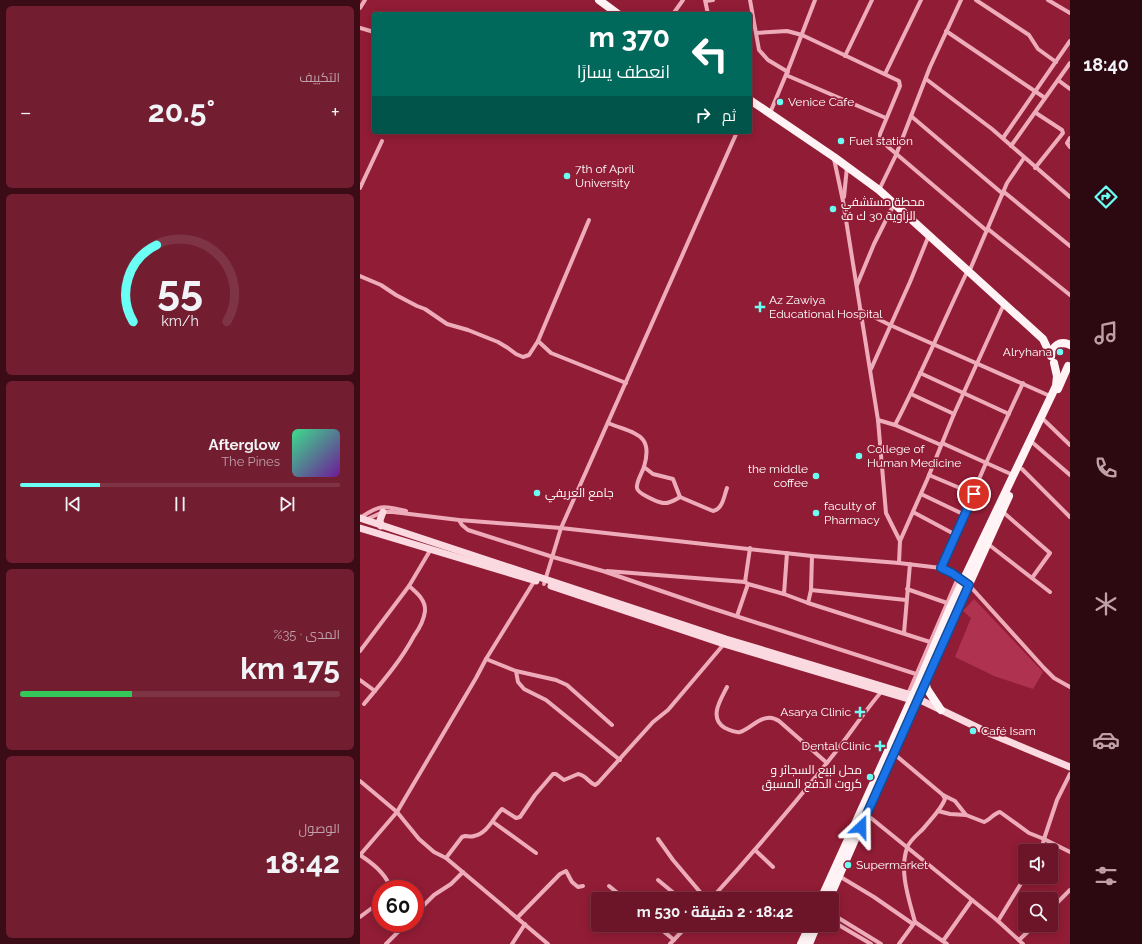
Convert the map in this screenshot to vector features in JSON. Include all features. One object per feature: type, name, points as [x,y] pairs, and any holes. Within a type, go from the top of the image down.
[{"type":"main road","points":[[599,0],[615,12]]},
{"type":"main road","points":[[752,103],[834,157],[879,190],[1043,339],[1050,342],[1070,345]]},
{"type":"main road","points":[[1070,337],[1053,349],[1053,359],[1062,367],[1070,366]]},
{"type":"main road","points":[[832,892],[893,753],[944,621],[1057,381],[1057,372],[1053,359],[1043,339]]},
{"type":"main road","points":[[824,892],[913,698],[925,680],[963,581],[988,544],[1033,443],[1070,366]]},
{"type":"main road","points":[[1062,381],[1070,376]]},
{"type":"main road","points":[[381,526],[380,520],[383,512]]},
{"type":"main road","points":[[535,579],[362,519],[360,528],[545,582],[725,641],[913,698],[991,734],[1070,767]]},
{"type":"main road","points":[[925,680],[927,689],[941,710]]},
{"type":"main road","points":[[913,698],[992,739],[1070,773]]},
{"type":"main road","points":[[801,944],[807,932]]},
{"type":"main road","points":[[811,943],[815,932]]},
{"type":"street","points":[[360,8],[365,0]]},
{"type":"street","points":[[674,12],[683,0]]},
{"type":"street","points":[[708,12],[705,0],[713,0]]},
{"type":"street","points":[[750,0],[758,45],[762,54],[768,60],[787,74],[886,118]]},
{"type":"street","points":[[770,114],[815,0]]},
{"type":"street","points":[[845,56],[872,0]]},
{"type":"street","points":[[886,74],[920,0]]},
{"type":"street","points":[[879,190],[896,155],[946,31],[961,0]]},
{"type":"street","points":[[976,0],[1029,35],[1038,49],[1056,62]]},
{"type":"street","points":[[1048,0],[1070,13]]},
{"type":"street","points":[[360,28],[372,31]]},
{"type":"street","points":[[756,33],[787,31],[802,35],[899,81],[900,84],[879,138],[896,155],[1070,296]]},
{"type":"street","points":[[946,31],[1045,98]]},
{"type":"street","points":[[1003,138],[1070,41]]},
{"type":"street","points":[[1011,146],[1070,63]]},
{"type":"street","points":[[926,79],[1003,138],[1070,197]]},
{"type":"street","points":[[1058,80],[1070,89]]},
{"type":"street","points":[[1036,112],[1062,130],[1063,133],[1036,168]]},
{"type":"street","points":[[911,116],[1003,193],[1070,246]]},
{"type":"street","points":[[545,582],[561,528],[736,134]]},
{"type":"street","points":[[1070,138],[1067,143],[1070,146]]},
{"type":"street","points":[[360,188],[382,141]]},
{"type":"street","points":[[834,157],[843,201],[878,420],[886,513],[900,541]]},
{"type":"street","points":[[895,425],[969,271],[1011,175],[1024,158]]},
{"type":"street","points":[[843,201],[847,167]]},
{"type":"street","points":[[857,286],[874,244],[894,204]]},
{"type":"street","points":[[360,276],[377,283],[425,309],[447,324],[468,330],[498,342],[523,357],[529,355],[538,341],[589,220]]},
{"type":"street","points":[[870,370],[910,282],[929,235]]},
{"type":"street","points":[[899,563],[900,541],[963,393],[1004,304]]},
{"type":"street","points":[[860,310],[890,325],[1050,396]]},
{"type":"street","points":[[538,341],[551,353],[626,383]]},
{"type":"street","points":[[920,373],[1009,414]]},
{"type":"street","points":[[941,568],[986,463],[1023,384]]},
{"type":"street","points":[[911,394],[954,414]]},
{"type":"street","points":[[878,420],[895,425],[942,444],[1013,475]]},
{"type":"street","points":[[1044,420],[1070,445]]},
{"type":"street","points":[[608,423],[643,438],[647,446],[648,452],[644,467],[636,487],[640,494],[663,503],[674,501],[680,497]]},
{"type":"street","points":[[1033,443],[1070,475]]},
{"type":"street","points":[[1066,471],[1070,466]]},
{"type":"street","points":[[644,467],[653,474],[673,479],[680,497],[713,511],[718,510],[727,488]]},
{"type":"street","points":[[1022,469],[1070,517]]},
{"type":"street","points":[[929,475],[974,494]]},
{"type":"street","points":[[921,494],[965,515]]},
{"type":"street","points":[[362,519],[375,508],[380,507],[396,508],[419,515]]},
{"type":"street","points":[[1002,511],[1050,553],[1032,578]]},
{"type":"street","points":[[362,519],[383,512],[419,515],[459,520],[561,528],[812,556],[941,568],[952,573],[963,581],[1054,678],[1070,688]]},
{"type":"street","points":[[913,512],[956,535]]},
{"type":"street","points":[[459,520],[468,530],[553,557],[603,570],[737,616],[916,674]]},
{"type":"street","points":[[988,544],[1050,592]]},
{"type":"street","points":[[737,616],[747,583],[750,548]]},
{"type":"street","points":[[360,651],[409,586],[430,549]]},
{"type":"street","points":[[784,594],[787,553]]},
{"type":"street","points":[[808,603],[811,590],[812,556]]},
{"type":"street","points":[[904,633],[910,564]]},
{"type":"street","points":[[603,570],[747,583],[930,642]]},
{"type":"street","points":[[387,880],[375,865],[360,855],[397,812],[486,659],[535,579]]},
{"type":"street","points":[[913,698],[916,674],[947,603],[963,581]]},
{"type":"street","points":[[364,704],[403,656],[421,625],[425,610],[423,601],[419,594],[409,586]]},
{"type":"street","points":[[907,589],[947,603]]},
{"type":"street","points":[[811,590],[906,600]]},
{"type":"street","points":[[446,858],[462,837],[476,836],[482,832],[493,822],[502,809],[516,818],[520,817],[535,795],[553,774],[556,774],[564,780],[578,774],[582,774],[595,785],[601,781],[653,722],[668,710],[725,641]]},
{"type":"street","points":[[486,659],[516,671],[556,680],[567,685],[612,725]]},
{"type":"street","points":[[516,671],[518,682],[524,689],[546,700],[620,760]]},
{"type":"street","points":[[360,680],[375,691]]},
{"type":"street","points":[[727,687],[717,707],[716,717],[722,726],[733,732],[740,732],[767,718],[774,718],[827,763]]},
{"type":"street","points":[[717,892],[755,850],[827,763],[884,689]]},
{"type":"street","points":[[893,753],[943,794],[955,801],[966,815]]},
{"type":"street","points":[[1043,844],[1058,800],[1070,773]]},
{"type":"street","points":[[360,781],[397,812],[419,839],[434,852],[446,858],[548,944]]},
{"type":"street","points":[[899,944],[914,923],[905,878],[904,865],[907,847],[944,803],[945,799],[943,794]]},
{"type":"street","points":[[938,811],[950,814],[966,815],[984,822],[1000,812],[1029,833],[1070,852]]},
{"type":"street","points":[[866,814],[998,921],[1023,944]]},
{"type":"street","points":[[493,822],[536,854]]},
{"type":"street","points":[[658,839],[673,860],[700,892]]},
{"type":"street","points":[[755,850],[773,867]]},
{"type":"street","points":[[517,918],[560,874],[566,871],[572,882],[578,887],[583,886]]},
{"type":"street","points":[[424,905],[434,895],[451,884],[462,872]]},
{"type":"street","points":[[839,876],[943,940],[947,944]]},
{"type":"street","points":[[658,880],[673,892]]},
{"type":"street","points":[[998,921],[1021,884]]},
{"type":"street","points":[[609,886],[616,892]]},
{"type":"street","points":[[1058,901],[1070,890]]},
{"type":"street","points":[[943,940],[972,900]]},
{"type":"street","points":[[360,917],[372,907]]},
{"type":"street","points":[[839,918],[882,944]]},
{"type":"street","points":[[512,944],[524,924]]},
{"type":"street","points":[[839,925],[871,944]]},
{"type":"street","points":[[386,944],[398,932]]},
{"type":"street","points":[[664,932],[674,940]]},
{"type":"street","points":[[670,944],[681,932]]},
{"type":"street","points":[[1019,940],[1027,932]]},
{"type":"shaded area","points":[[974,599],[1043,672],[1033,689],[994,676],[955,657],[971,618],[963,611]]},
{"type":"place","name":"Venice Cafe","points":[[780,102]]},
{"type":"place","name":"Fuel station","points":[[841,141]]},
{"type":"place","name":"7th of April University","points":[[567,176]]},
{"type":"place","name":"محطة مستشفي الزاوية 30 ك ف","points":[[833,209]]},
{"type":"place","name":"Az Zawiya Educational Hospital","points":[[760,307]]},
{"type":"place","name":"Alryhana","points":[[1060,352]]},
{"type":"place","name":"College of Human Medicine","points":[[859,456]]},
{"type":"place","name":"the middle coffee","points":[[816,476]]},
{"type":"place","name":"جامع العريفي","points":[[537,493]]},
{"type":"place","name":"faculty of Pharmacy","points":[[816,513]]},
{"type":"place","name":"Asarya Clinic","points":[[860,712]]},
{"type":"place","name":"Café Isam","points":[[973,731]]},
{"type":"place","name":"Dental Clinic","points":[[880,746]]},
{"type":"place","name":"محل لبيع السجائر و كروت الدفع المسبق","points":[[870,777]]},
{"type":"place","name":"Supermarket","points":[[848,865]]},
{"type":"route","points":[[861,827],[925,680],[969,585],[952,573],[941,568],[974,494]]}]
